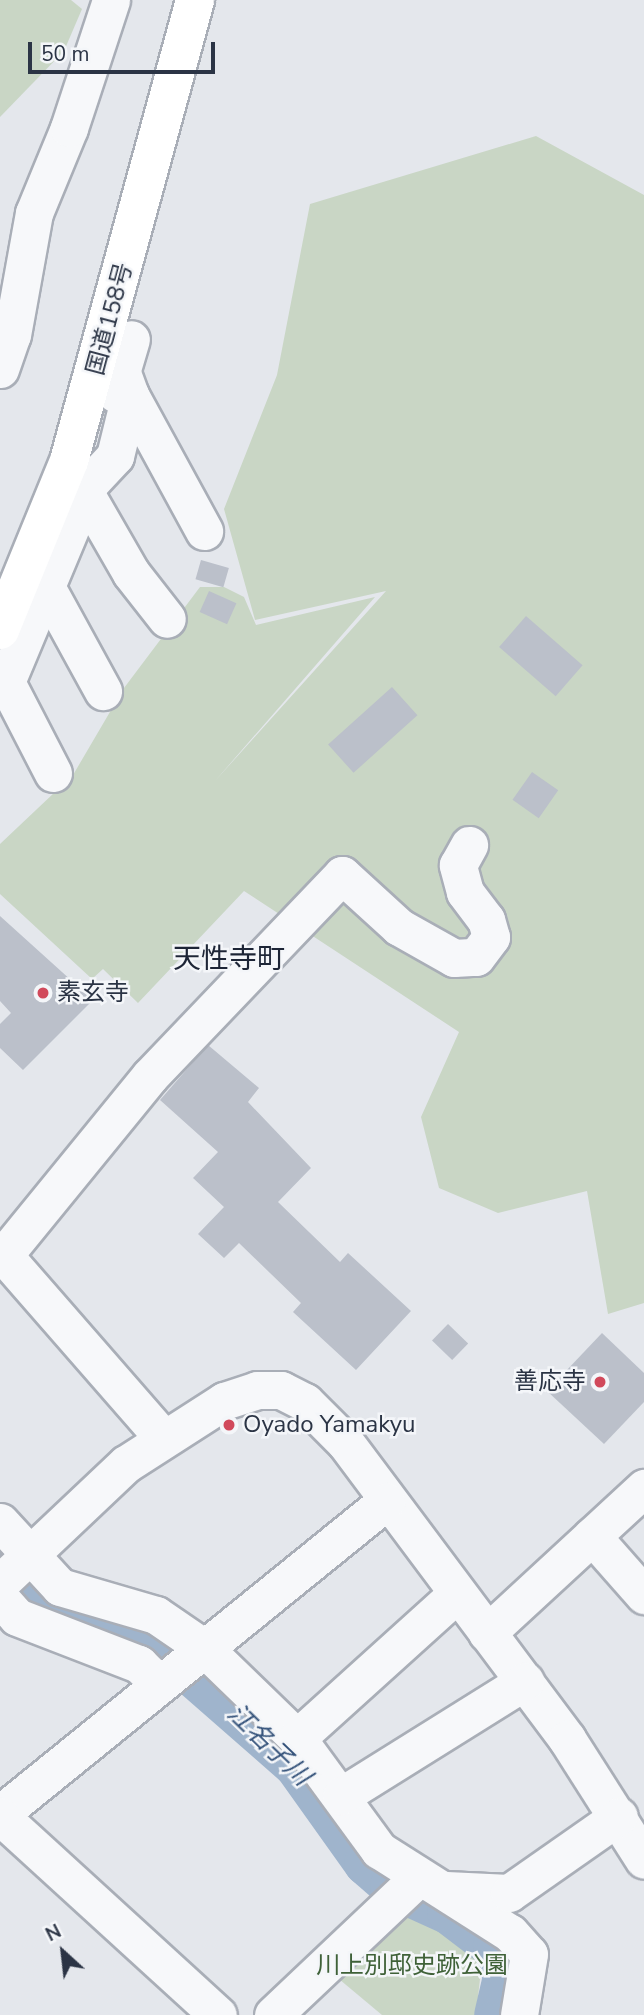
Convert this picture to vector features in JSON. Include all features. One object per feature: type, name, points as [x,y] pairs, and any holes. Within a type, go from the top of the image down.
[{"type":"highway","name":"国道158号","points":[[0,630],[77,477],[195,0]]},
{"type":"street","points":[[0,369],[12,335],[34,213],[69,128],[111,0]]},
{"type":"street","points":[[53,773],[3,690],[46,584],[79,463],[99,446],[127,368],[204,531]]},
{"type":"street","points":[[77,477],[131,573],[167,619]]},
{"type":"street","points":[[46,584],[103,691]]},
{"type":"street","points":[[164,1439],[2,1253],[150,1076],[342,875],[399,927],[454,958],[476,957],[491,937],[486,920],[465,892],[458,865],[468,845]]},
{"type":"street","points":[[17,1567],[126,1464],[224,1401],[257,1390],[281,1390],[305,1402],[345,1442],[455,1595],[525,1681],[619,1816],[644,1860]]},
{"type":"street","points":[[218,2015],[0,1815],[386,1501]]},
{"type":"street","points":[[487,1633],[592,1536],[638,1504]]},
{"type":"street","points":[[0,1522],[17,1567],[60,1587],[156,1615],[183,1665],[297,1738],[379,1850],[415,1890],[510,1933],[529,1954],[519,2015]]},
{"type":"street","points":[[592,1536],[644,1595]]},
{"type":"street","points":[[297,1738],[455,1595]]},
{"type":"street","points":[[0,1598],[18,1617],[139,1664],[183,1665]]},
{"type":"street","points":[[341,1796],[525,1681]]},
{"type":"street","points":[[273,2015],[415,1890],[509,1893],[619,1816]]},
{"type":"green space","points":[[0,0],[71,0],[82,9],[64,51],[0,117]]},
{"type":"green space","points":[[536,136],[644,195],[644,1303],[608,1314],[587,1191],[498,1213],[439,1188],[421,1117],[459,1032],[244,891],[138,1003],[103,969],[92,979],[0,894],[0,844],[73,775],[124,688],[200,587],[224,587],[244,597],[256,625],[375,597],[215,781],[386,591],[255,620],[224,509],[277,375],[310,204]]},
{"type":"green space","name":"川上別邸史跡公園","points":[[402,1905],[459,1933],[482,1961],[476,2015],[382,2015],[333,1974]]},
{"type":"building","points":[[201,560],[229,568],[223,587],[195,579]]},
{"type":"building","points":[[209,591],[236,603],[227,624],[200,612]]},
{"type":"building","points":[[526,616],[583,665],[556,696],[499,647]]},
{"type":"building","points":[[392,687],[417,715],[354,773],[328,745]]},
{"type":"building","points":[[532,772],[558,790],[539,818],[512,800]]},
{"type":"building","name":"素玄寺","points":[[0,916],[93,1000],[23,1070],[0,1048],[0,1024],[11,1013],[0,1001]]},
{"type":"building","points":[[208,1045],[259,1088],[248,1102],[311,1168],[278,1202],[340,1262],[348,1253],[411,1311],[356,1370],[293,1312],[301,1303],[239,1243],[224,1258],[198,1234],[224,1207],[193,1178],[218,1152],[160,1100]]},
{"type":"building","points":[[448,1324],[468,1343],[452,1360],[432,1341]]},
{"type":"building","name":"善応寺","points":[[602,1333],[644,1373],[644,1402],[604,1444],[547,1391]]},
{"type":"waterway","name":"江名子川","points":[[0,1553],[32,1590],[144,1631],[297,1765],[367,1863],[393,1886],[450,1912],[496,1947],[506,1977],[497,2015]]},
{"type":"place","name":"素玄寺","points":[[43,993]]},
{"type":"place","name":"善応寺","points":[[600,1382]]},
{"type":"place","name":"Oyado Yamakyu","points":[[229,1425]]},
{"type":"district","name":"天性寺町","points":[[229,959]]}]
